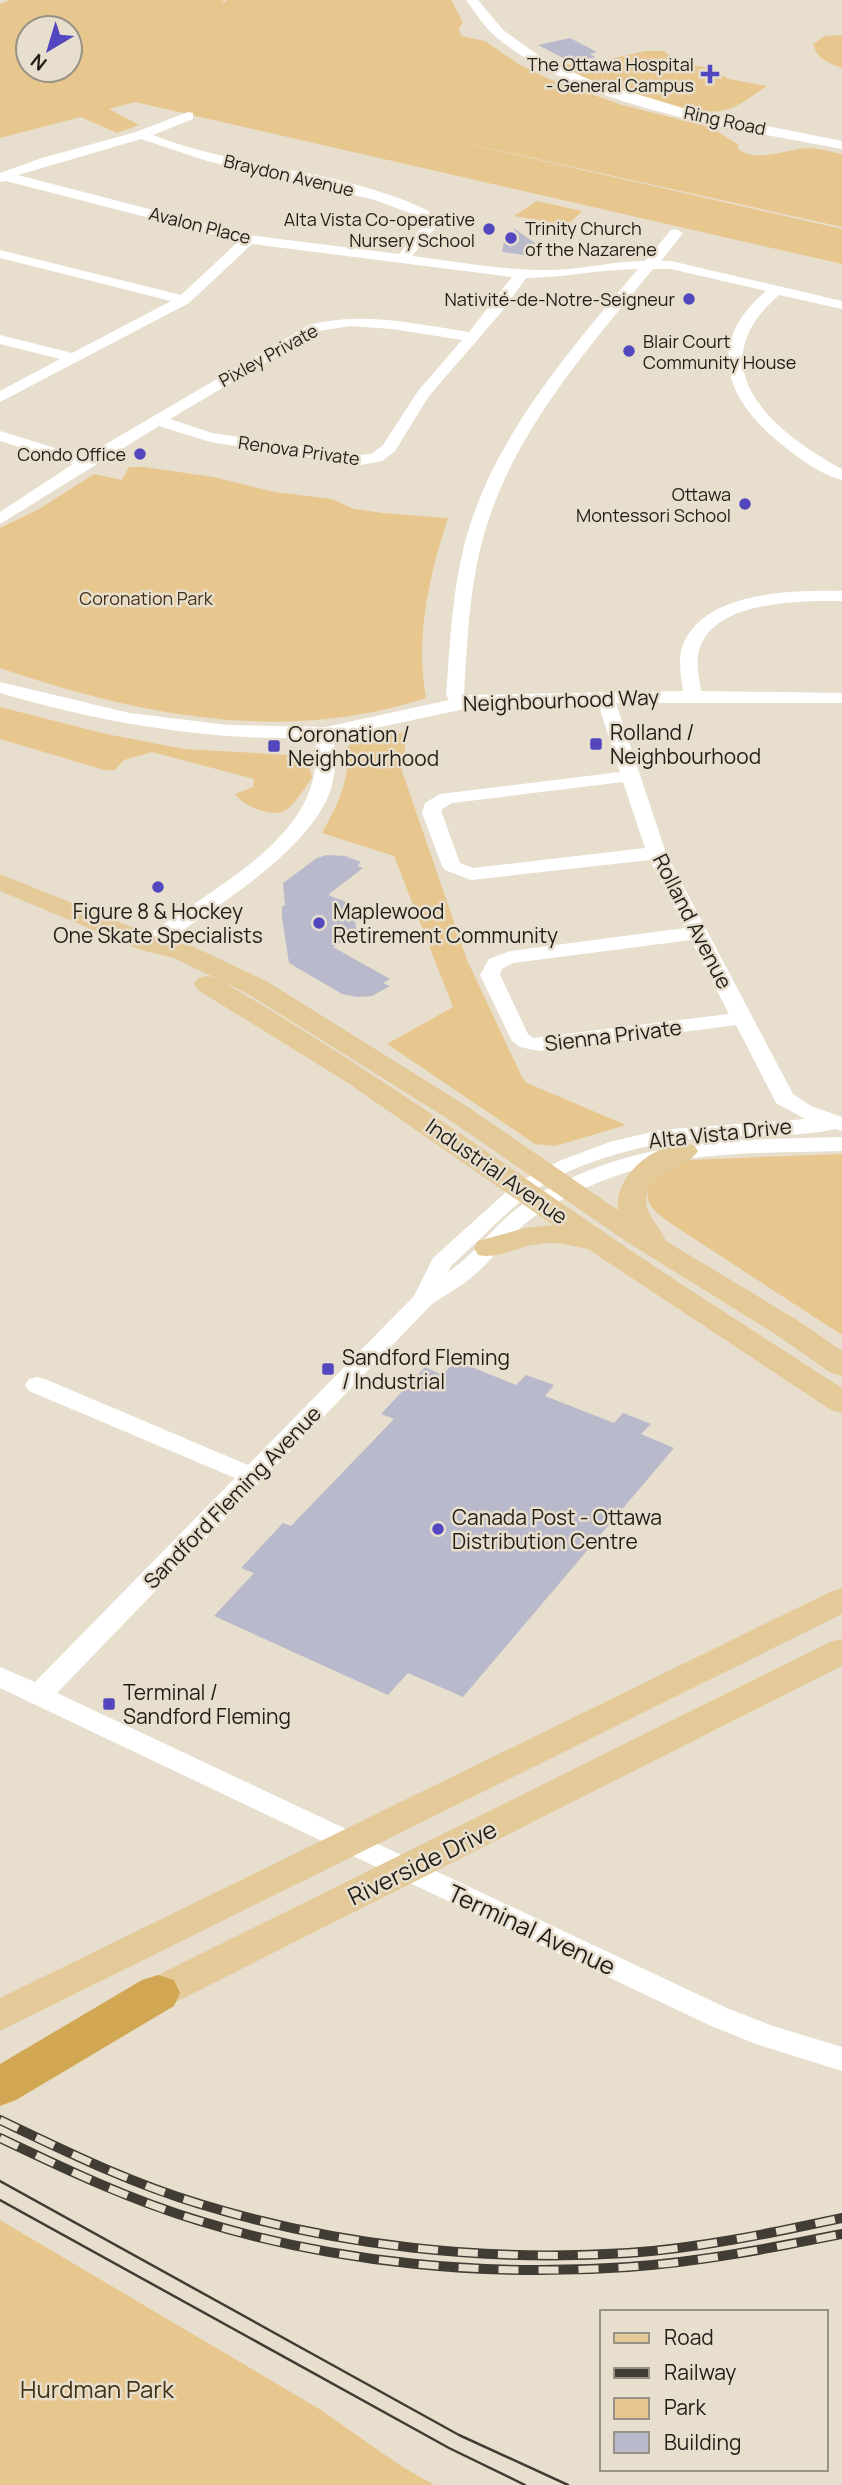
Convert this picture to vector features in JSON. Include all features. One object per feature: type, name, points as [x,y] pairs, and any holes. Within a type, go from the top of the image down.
[{"type":"highway","points":[[0,2087],[158,1993]]},
{"type":"main road","name":"Industrial Avenue","points":[[0,882],[150,944],[183,952],[258,988],[458,1112],[546,1188],[603,1245],[770,1358],[842,1403]]},
{"type":"main road","points":[[684,1151],[645,1172],[634,1187],[631,1204],[637,1223],[647,1236],[685,1266]]},
{"type":"main road","name":"Industrial Avenue","points":[[546,1188],[636,1236],[786,1327],[842,1366]]},
{"type":"main road","points":[[489,1248],[539,1233],[575,1236],[603,1245]]},
{"type":"main road","points":[[770,1358],[842,1419]]},
{"type":"main road","points":[[804,1618],[842,1589]]},
{"type":"main road","points":[[0,2015],[842,1600]]},
{"type":"main road","name":"Riverside Drive","points":[[0,2068],[158,1993],[842,1651]]},
{"type":"street","name":"Ring Road","points":[[472,0],[485,21],[504,38],[540,62],[583,82],[654,104],[842,145]]},
{"type":"street","points":[[2,177],[27,165],[141,135],[188,116]]},
{"type":"street","name":"Braydon Avenue","points":[[141,135],[187,151],[357,191],[414,209],[424,214],[429,227],[403,257]]},
{"type":"street","name":"Avalon Place","points":[[2,177],[249,239],[522,274],[556,274],[648,264],[671,265],[842,305]]},
{"type":"street","points":[[459,702],[455,695],[459,626],[478,523],[490,493],[550,389],[648,264],[676,233]]},
{"type":"street","points":[[0,397],[184,300],[249,239]]},
{"type":"street","points":[[0,254],[184,300]]},
{"type":"street","name":"Renova Private","points":[[157,420],[210,437],[360,460],[376,458],[389,448],[423,394],[499,306],[522,274]]},
{"type":"street","points":[[776,290],[750,315],[737,342],[735,369],[741,388],[752,409],[778,435],[842,475]]},
{"type":"street","name":"Pixley Private","points":[[0,519],[85,463],[314,328],[329,323],[353,321],[472,337]]},
{"type":"street","points":[[0,338],[73,358]]},
{"type":"street","points":[[0,436],[85,463]]},
{"type":"street","points":[[693,696],[689,661],[691,646],[696,636],[716,618],[765,600],[842,596]]},
{"type":"street","name":"Neighbourhood Way","points":[[0,687],[74,708],[174,727],[236,732],[323,732],[378,723],[459,702],[693,696],[842,698]]},
{"type":"street","name":"Rolland Avenue","points":[[606,698],[656,853],[784,1098]]},
{"type":"street","points":[[150,944],[245,874],[299,828],[314,807],[326,774],[328,765],[323,732]]},
{"type":"street","points":[[630,776],[447,798],[432,807],[432,813],[453,866],[471,874],[656,853]]},
{"type":"street","name":"Sienna Private","points":[[696,933],[510,957],[500,960],[491,968],[490,975],[519,1037],[539,1045],[743,1018]]},
{"type":"street","points":[[745,1129],[763,1119],[784,1098],[803,1111],[842,1124]]},
{"type":"street","name":"Alta Vista Drive","points":[[546,1188],[597,1154],[637,1141],[692,1133],[842,1124]]},
{"type":"street","name":"Alta Vista Drive","points":[[546,1188],[631,1162],[684,1151],[842,1144]]},
{"type":"street","name":"Sandford Fleming Avenue","points":[[39,1695],[425,1298],[464,1272],[546,1188]]},
{"type":"street","name":"Sandford Fleming Avenue","points":[[425,1298],[441,1263],[546,1188]]},
{"type":"street","points":[[37,1385],[252,1476]]},
{"type":"street","name":"Terminal Avenue","points":[[0,1677],[192,1765],[253,1798],[719,2017],[766,2036],[842,2059]]},
{"type":"green space","points":[[10,0],[224,0],[221,4],[227,0],[451,0],[463,22],[459,29],[461,36],[485,41],[520,65],[549,79],[622,105],[710,127],[739,145],[737,148],[745,153],[762,155],[808,148],[842,154],[842,227],[371,122],[842,229],[842,264],[135,102],[109,109],[139,125],[117,133],[81,117],[0,138],[0,4]]},
{"type":"green space","points":[[842,35],[842,68],[820,57],[813,44],[825,36]]},
{"type":"green space","points":[[646,51],[664,51],[678,64],[705,67],[729,79],[767,86],[733,108],[720,111],[685,109],[614,89],[560,64],[594,66],[605,60]]},
{"type":"green space","points":[[537,201],[582,211],[568,225],[514,216]]},
{"type":"green space","name":"Coronation Park","points":[[129,467],[213,477],[274,492],[332,499],[354,509],[448,518],[430,584],[423,630],[426,698],[373,712],[319,720],[265,722],[158,711],[52,685],[0,668],[0,528],[39,509],[94,474],[122,480]]},
{"type":"green space","points":[[0,707],[106,734],[184,749],[292,755],[308,762],[312,778],[286,810],[266,812],[251,807],[235,794],[253,787],[254,779],[152,752],[124,760],[115,770],[104,770],[0,739]]},
{"type":"green space","points":[[407,732],[402,771],[467,960],[522,1077],[527,1083],[626,1125],[555,1146],[535,1144],[387,1044],[453,1007],[394,856],[322,833],[338,803],[345,782],[346,748],[355,741]]},
{"type":"green space","points":[[842,1154],[842,1335],[670,1223],[649,1203],[648,1192],[652,1175],[687,1160]]},
{"type":"green space","name":"Hurdman Park","points":[[0,2220],[321,2410],[398,2464],[434,2485],[0,2485]]},
{"type":"building","points":[[570,38],[597,52],[590,54],[596,57],[571,62],[538,45]]},
{"type":"building","points":[[515,229],[535,243],[524,255],[502,252],[504,242]]},
{"type":"building","name":"Maplewood Retirement Community","points":[[327,855],[345,856],[361,862],[357,866],[363,868],[328,895],[352,904],[357,933],[333,947],[390,979],[383,983],[390,986],[372,996],[342,994],[289,963],[282,917],[282,906],[285,906],[283,883],[317,858]]},
{"type":"building","name":"Canada Post - Ottawa Distribution Centre","points":[[456,1361],[516,1385],[526,1375],[554,1385],[545,1396],[614,1423],[623,1413],[651,1424],[641,1434],[674,1448],[463,1697],[408,1673],[388,1695],[214,1616],[254,1573],[241,1568],[283,1523],[291,1526],[394,1419],[381,1414],[425,1367],[442,1375]]},
{"type":"tram line","points":[[0,2181],[459,2435],[568,2485]]},
{"type":"tram line","points":[[0,2200],[449,2448],[525,2485]]},
{"type":"railway","points":[[0,2120],[73,2155],[174,2196],[305,2231],[412,2248],[520,2255],[628,2253],[709,2244],[842,2218]]},
{"type":"railway","points":[[0,2138],[123,2194],[200,2221],[304,2247],[412,2264],[520,2270],[628,2267],[709,2258],[842,2234]]},
{"type":"place","name":"The Ottawa Hospital - General Campus","points":[[710,74]]},
{"type":"place","name":"Alta Vista Co-operative Nursery School","points":[[489,229]]},
{"type":"place","name":"Trinity Church of the Nazarene","points":[[511,238]]},
{"type":"place","name":"Nativité-de-Notre-Seigneur","points":[[689,299]]},
{"type":"place","name":"Blair Court Community House","points":[[629,351]]},
{"type":"place","name":"Condo Office","points":[[140,454]]},
{"type":"place","name":"Ottawa Montessori School","points":[[745,504]]},
{"type":"place","name":"Rolland / Neighbourhood","points":[[596,744]]},
{"type":"place","name":"Coronation / Neighbourhood","points":[[274,746]]},
{"type":"place","name":"Figure 8 & Hockey One Skate Specialists","points":[[158,887]]},
{"type":"place","name":"Maplewood Retirement Community","points":[[319,923]]},
{"type":"place","name":"Sandford Fleming / Industrial","points":[[328,1369]]},
{"type":"place","name":"Canada Post - Ottawa Distribution Centre","points":[[438,1529]]},
{"type":"place","name":"Terminal / Sandford Fleming","points":[[109,1704]]}]
